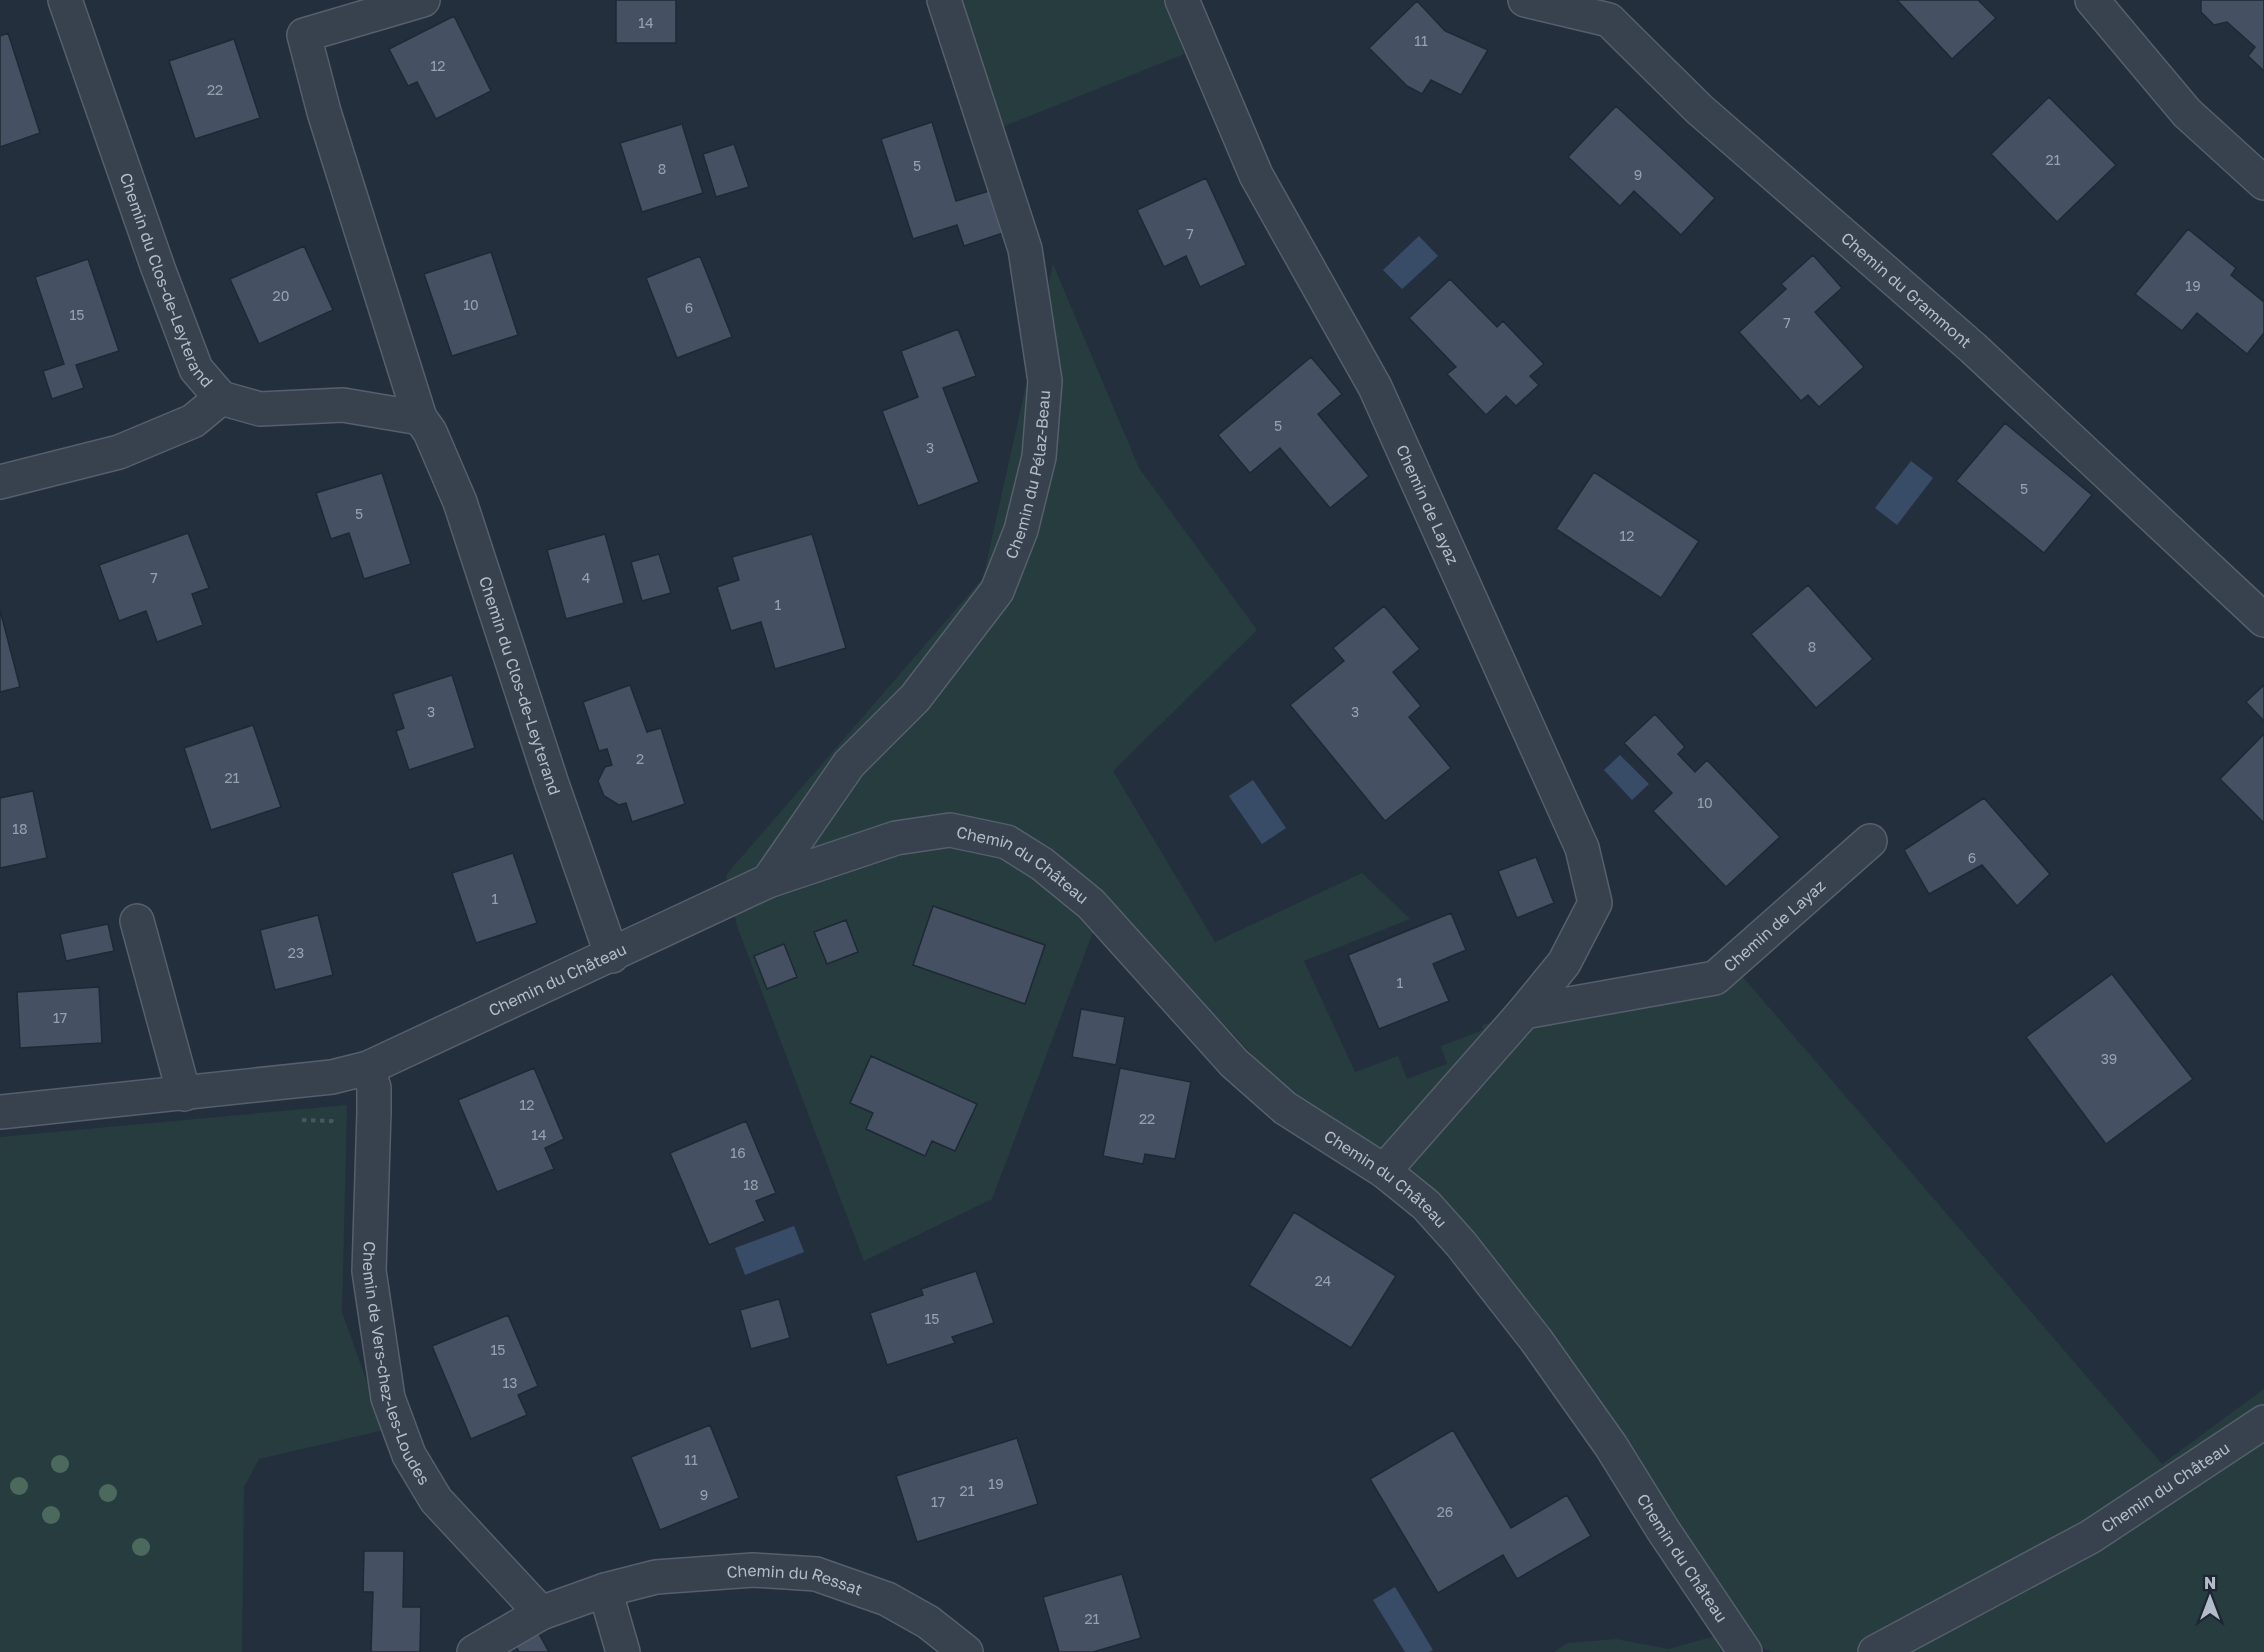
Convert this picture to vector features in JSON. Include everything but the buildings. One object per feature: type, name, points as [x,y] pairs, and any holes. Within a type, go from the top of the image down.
[{"type":"street","name":"Chemin du Clos-de-Leyterand","points":[[65,0],[158,268],[196,369],[220,398],[260,409],[343,405],[420,418]]},
{"type":"street","name":"Chemin du Clos-de-Leyterand","points":[[423,0],[304,35],[324,112],[420,418],[430,432],[460,502],[552,784],[612,956]]},
{"type":"street","name":"Chemin du Pélaz-Beau","points":[[768,881],[849,764],[915,698],[997,591],[1022,531],[1039,457],[1045,381],[1025,249],[944,0]]},
{"type":"street","name":"Chemin de Layaz","points":[[1182,0],[1256,175],[1375,387],[1582,848],[1594,903],[1564,963],[1524,1012],[1384,1171]]},
{"type":"street","name":"Chemin du Grammont","points":[[1526,0],[1609,20],[1699,109],[1973,348],[2264,620]]},
{"type":"street","points":[[2092,0],[2187,113],[2264,183]]},
{"type":"street","points":[[0,482],[119,452],[193,421],[220,398]]},
{"type":"street","name":"Chemin du Château","points":[[0,1112],[332,1077],[368,1068],[612,956],[768,881],[896,838],[950,830],[1008,842],[1042,864],[1090,904],[1234,1063],[1285,1108],[1384,1171],[1426,1205],[1461,1244],[1536,1340],[1611,1446],[1663,1530],[1745,1652]]},
{"type":"street","name":"Chemin de Layaz","points":[[1524,1012],[1715,978],[1870,841]]},
{"type":"street","points":[[138,921],[184,1094]]},
{"type":"street","name":"Chemin de Vers-chez-les-Loudes","points":[[368,1068],[374,1088],[369,1271],[388,1398],[409,1455],[436,1500],[541,1613]]},
{"type":"street","name":"Chemin du Château","points":[[1875,1652],[2091,1537],[2264,1422]]},
{"type":"street","name":"Chemin du Ressat","points":[[474,1652],[541,1613],[605,1590],[656,1577],[753,1570],[816,1574],[887,1599],[928,1622],[966,1652]]},
{"type":"street","points":[[605,1590],[623,1652]]},
{"type":"green space","points":[[957,0],[1167,0],[1184,54],[997,129]]},
{"type":"green space","points":[[1053,264],[1139,468],[1257,630],[1113,771],[1215,942],[1362,873],[1410,919],[1304,961],[1355,1072],[1398,1056],[1407,1079],[1447,1064],[1441,1046],[1483,1030],[1482,1025],[1736,969],[2162,1464],[2264,1389],[2264,1652],[1771,1652],[1761,1647],[1732,1615],[1630,1451],[1494,1259],[1404,1166],[1292,1096],[1105,900],[992,1199],[864,1261],[737,926],[726,875],[983,578]]},
{"type":"green space","points":[[347,1105],[342,1312],[384,1430],[259,1459],[244,1487],[242,1652],[0,1652],[0,1137]]},
{"type":"green space","points":[[1715,1636],[1721,1652],[1554,1652],[1567,1643],[1616,1639],[1668,1649]]},
{"type":"water","points":[[1419,236],[1438,256],[1402,289],[1383,270]]},
{"type":"water","points":[[1911,461],[1933,478],[1897,525],[1875,508]]},
{"type":"water","points":[[1620,755],[1649,784],[1632,800],[1604,770]]},
{"type":"water","points":[[1253,780],[1286,828],[1262,844],[1229,796]]},
{"type":"water","points":[[794,1226],[804,1252],[745,1275],[735,1248]]},
{"type":"water","points":[[1395,1587],[1433,1650],[1405,1652],[1373,1600]]}]
